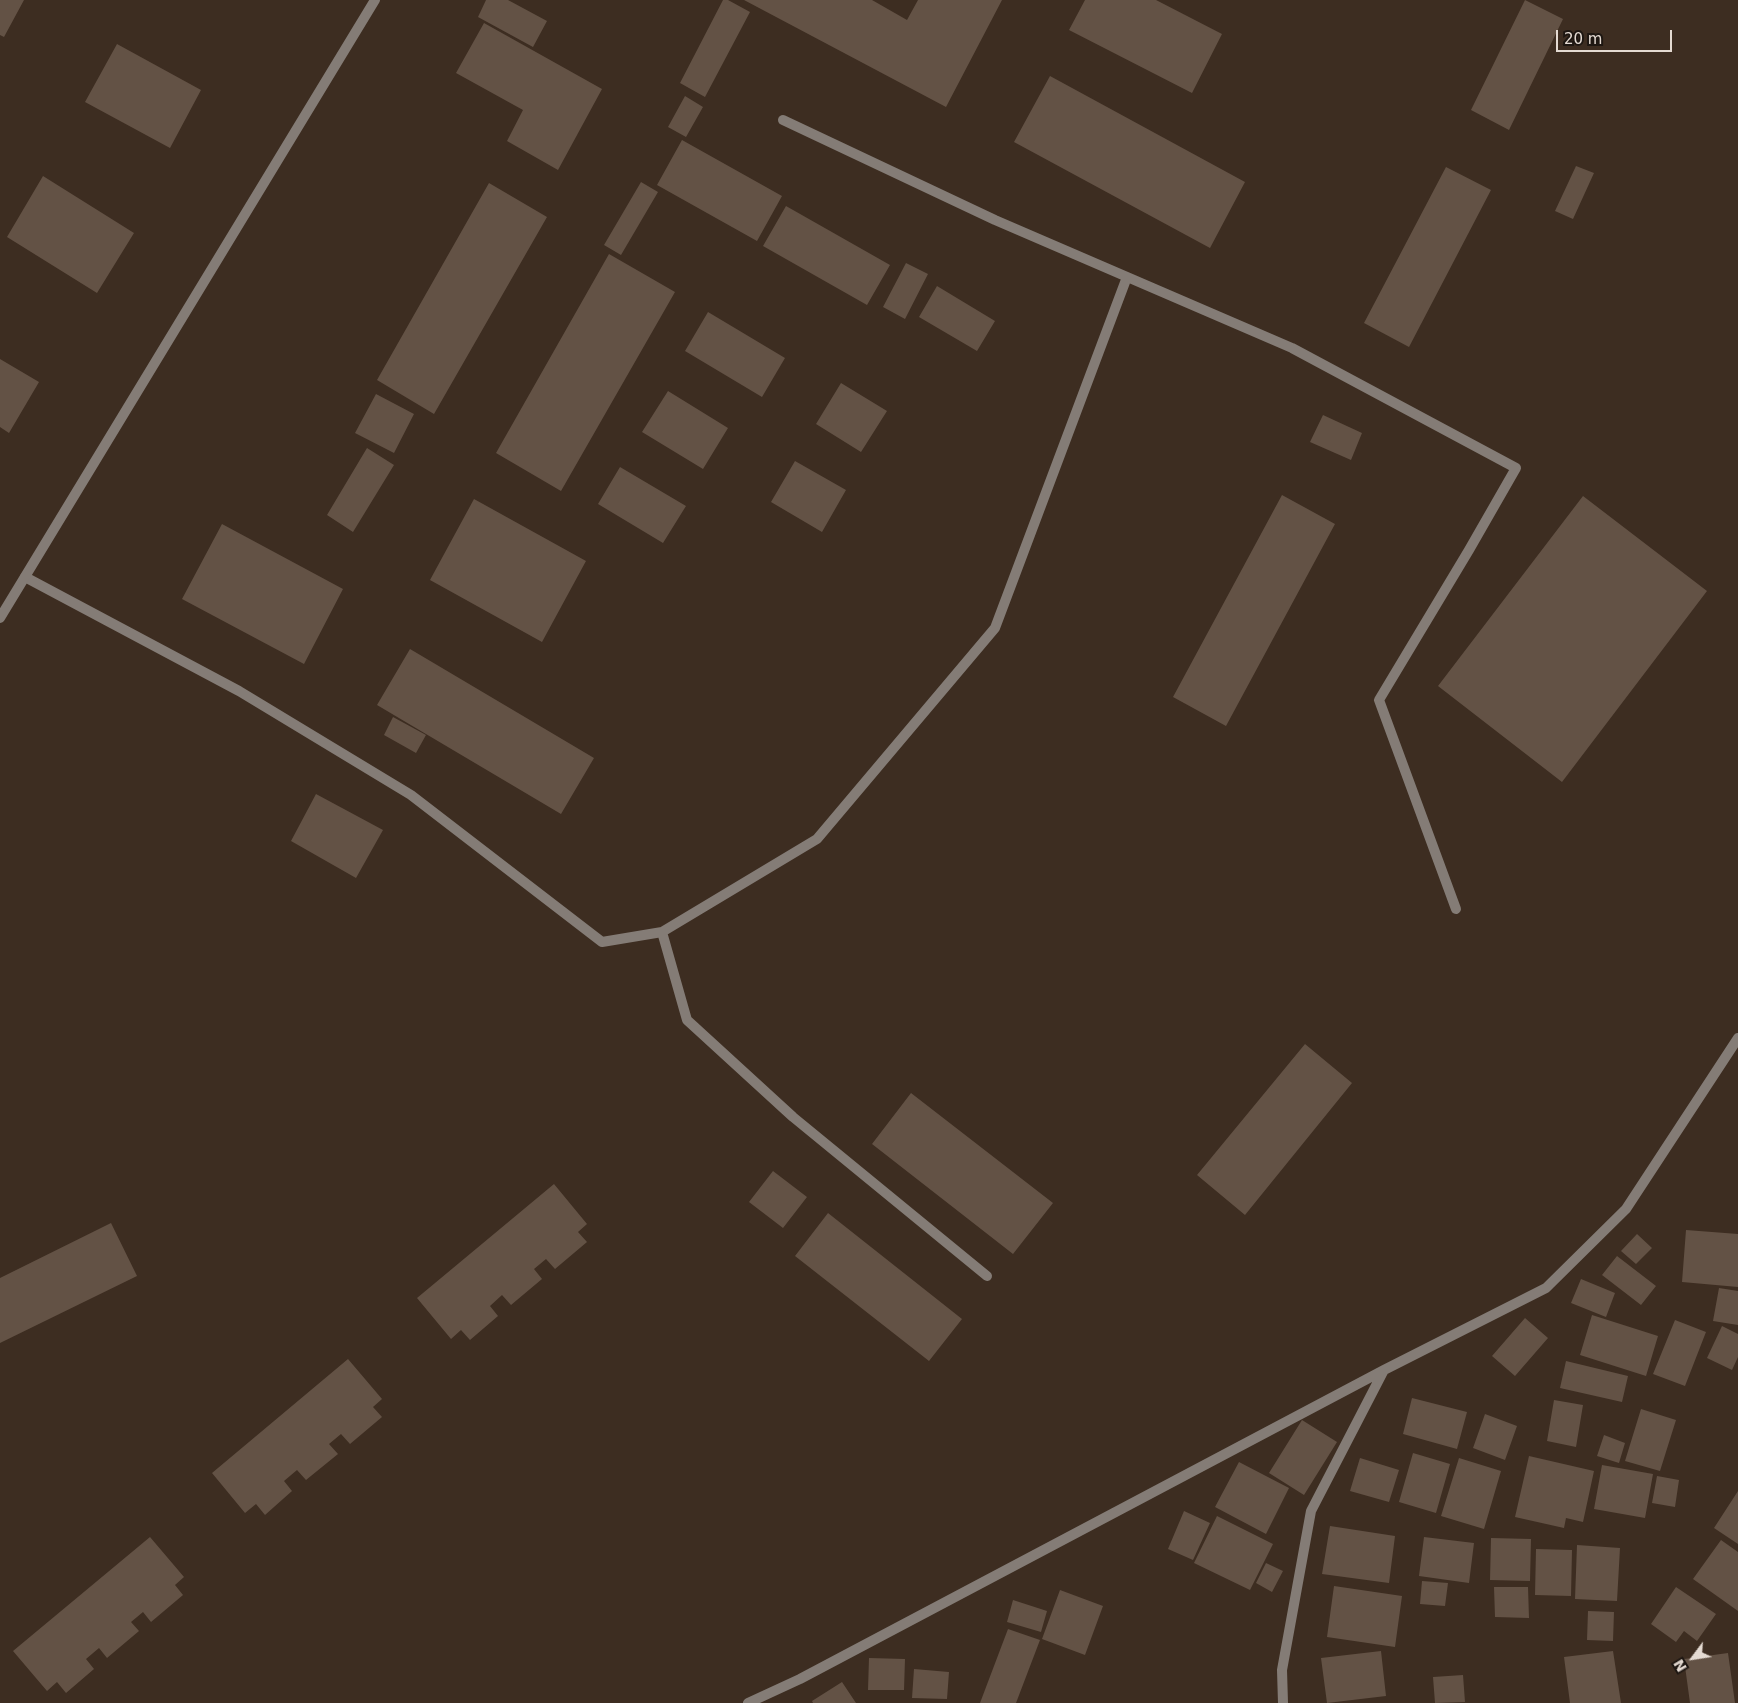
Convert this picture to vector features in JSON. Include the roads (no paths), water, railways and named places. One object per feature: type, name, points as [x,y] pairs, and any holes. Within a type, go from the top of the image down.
[{"type":"street","points":[[0,618],[374,0]]},
{"type":"street","points":[[783,120],[995,220],[1292,348],[1516,468],[1379,700],[1456,909]]},
{"type":"street","points":[[25,577],[240,691],[411,795],[602,942],[662,932],[817,839],[995,628],[1127,277]]},
{"type":"street","points":[[662,932],[687,1020],[793,1118],[987,1276]]},
{"type":"street","points":[[748,1703],[800,1679],[1384,1370],[1546,1288],[1626,1209],[1738,1038]]},
{"type":"street","points":[[1282,1703],[1282,1670],[1311,1511],[1384,1370]]}]
